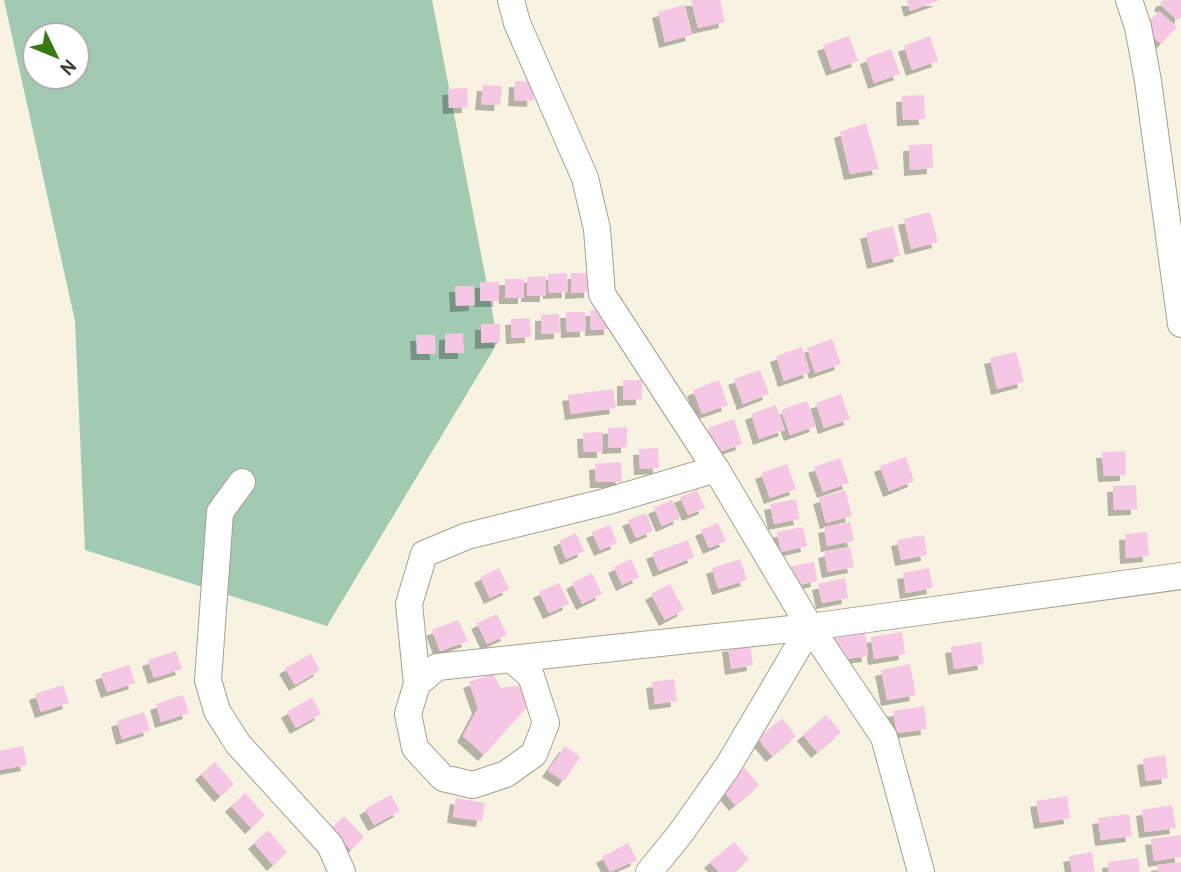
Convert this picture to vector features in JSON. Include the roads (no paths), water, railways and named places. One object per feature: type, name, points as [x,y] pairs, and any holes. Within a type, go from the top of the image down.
[{"type":"street","points":[[512,0],[517,23],[585,178],[597,229],[602,295],[716,468],[810,627],[884,737],[921,872]]},
{"type":"street","points":[[1129,0],[1138,27],[1148,81],[1181,324]]},
{"type":"street","points":[[511,659],[531,676],[545,723],[534,754],[506,774],[473,785],[443,778],[415,748],[408,714],[417,684],[409,604],[424,554],[467,536],[605,502],[716,468]]},
{"type":"street","points":[[242,482],[220,512],[208,680],[217,710],[238,744],[330,845],[342,872]]},
{"type":"street","points":[[417,684],[437,667],[810,627],[1181,576]]},
{"type":"street","points":[[649,872],[680,834],[728,766],[765,699],[810,627]]}]
